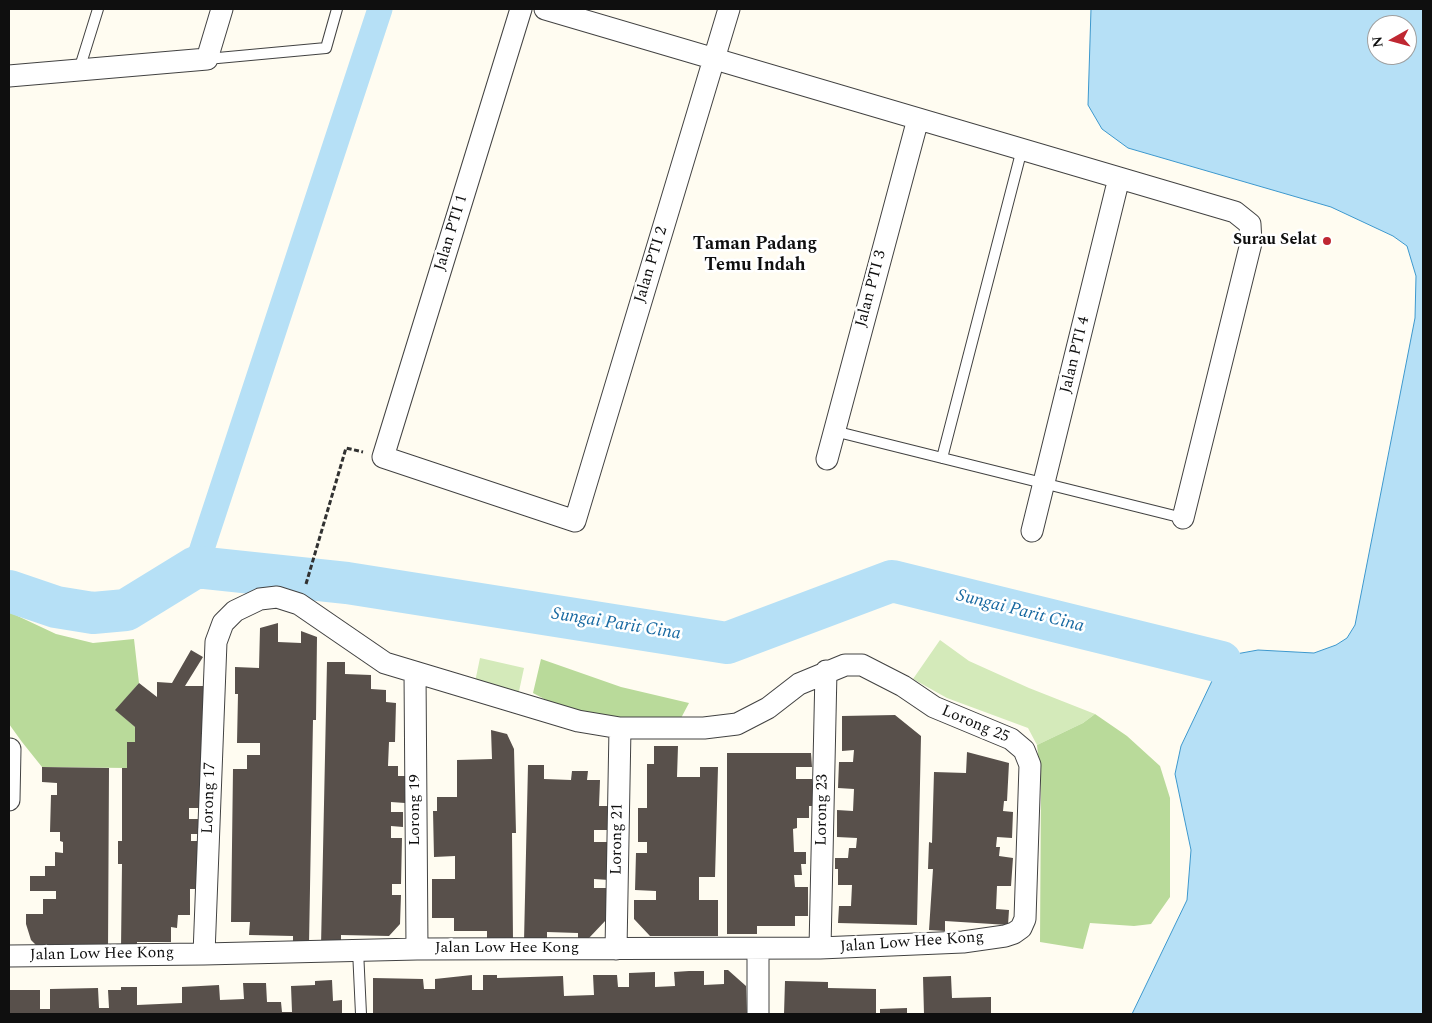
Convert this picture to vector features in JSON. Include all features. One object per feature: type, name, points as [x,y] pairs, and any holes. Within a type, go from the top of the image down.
[{"type":"street","points":[[9,76],[207,59],[222,9]]},
{"type":"street","name":"Jalan PTI 1","points":[[383,457],[521,9]]},
{"type":"street","points":[[545,9],[1235,212],[1250,224],[1251,243],[1183,518]]},
{"type":"street","name":"Jalan PTI 2","points":[[383,457],[575,521],[729,9]]},
{"type":"street","name":"Jalan PTI 3","points":[[827,458],[918,118]]},
{"type":"street","name":"Jalan PTI 4","points":[[1032,531],[1119,178]]},
{"type":"street","name":"Lorong 17","points":[[204,954],[216,642],[223,623],[235,610],[260,599],[303,594]]},
{"type":"street","name":"Lorong 25","points":[[303,594],[385,663],[578,721],[620,728],[704,728],[737,724],[768,708],[799,684],[826,671],[845,665],[862,665],[903,686],[934,707],[1011,739],[1024,750],[1030,765],[1025,919],[1021,928],[1014,934],[1005,936]]},
{"type":"street","name":"Lorong 23","points":[[820,948],[826,671]]},
{"type":"street","name":"Lorong 19","points":[[415,672],[417,949]]},
{"type":"street","name":"Lorong 21","points":[[616,949],[620,728]]},
{"type":"street","points":[[9,800],[10,749]]},
{"type":"street","name":"Jalan Low Hee Kong","points":[[9,956],[417,949],[758,950],[964,942],[1005,936]]},
{"type":"street","points":[[758,950],[758,1014]]},
{"type":"lane","points":[[79,70],[98,9]]},
{"type":"lane","points":[[207,59],[326,48],[338,9]]},
{"type":"lane","points":[[942,458],[1022,149]]},
{"type":"lane","points":[[834,431],[1183,518]]},
{"type":"lane","points":[[358,950],[361,1014]]},
{"type":"path","points":[[303,594],[346,448],[383,457]]},
{"type":"green space","points":[[9,612],[56,634],[93,643],[134,639],[139,683],[116,710],[135,727],[135,742],[128,742],[127,768],[42,767],[22,742],[9,724]]},
{"type":"green space","points":[[940,640],[969,661],[1029,688],[1095,714],[1083,723],[1037,745],[1028,728],[947,698],[913,679]]},
{"type":"green space","points":[[480,658],[524,668],[518,696],[475,682]]},
{"type":"green space","points":[[541,659],[621,687],[689,703],[680,720],[629,719],[561,708],[533,693]]},
{"type":"green space","points":[[1095,714],[1127,736],[1160,766],[1170,798],[1170,897],[1151,924],[1134,926],[1090,923],[1083,949],[1040,942],[1041,783],[1037,745],[1083,723]]},
{"type":"water","points":[[1091,9],[1423,9],[1423,1014],[1132,1014],[1187,900],[1191,850],[1175,774],[1181,746],[1221,662],[1236,654],[1258,650],[1314,653],[1336,645],[1347,638],[1355,625],[1415,318],[1416,276],[1407,246],[1393,236],[1331,207],[1128,148],[1102,129],[1088,105]]},
{"type":"building","points":[[278,623],[278,642],[301,643],[301,631],[317,637],[316,720],[313,720],[309,944],[293,943],[293,936],[249,935],[250,922],[231,922],[233,769],[247,769],[247,755],[260,755],[260,743],[237,743],[238,694],[235,694],[235,667],[259,668],[260,628]]},
{"type":"building","points":[[191,650],[203,657],[185,686],[207,686],[201,808],[189,808],[189,819],[201,819],[200,834],[191,834],[191,841],[200,841],[199,889],[190,889],[190,915],[178,915],[177,928],[171,927],[171,942],[137,942],[137,949],[121,949],[122,864],[118,864],[118,841],[122,841],[122,768],[127,768],[127,742],[135,742],[135,727],[115,710],[139,683],[157,697],[157,682],[172,683]]},
{"type":"building","points":[[327,662],[345,662],[345,674],[371,675],[371,689],[386,690],[386,702],[396,703],[395,742],[389,742],[388,766],[398,766],[398,776],[405,776],[405,803],[391,802],[391,812],[403,812],[403,827],[391,826],[391,838],[402,838],[401,884],[392,884],[392,895],[401,895],[400,924],[389,936],[341,935],[341,946],[321,946]]},
{"type":"building","points":[[895,715],[921,736],[917,925],[838,923],[839,906],[851,906],[852,885],[838,885],[838,869],[835,869],[835,858],[848,858],[849,848],[856,848],[857,838],[837,837],[837,810],[853,811],[854,789],[838,788],[839,762],[853,762],[854,750],[842,751],[842,716]]},
{"type":"building","points":[[491,730],[507,734],[514,749],[516,833],[512,833],[513,940],[487,940],[487,931],[454,931],[454,918],[432,918],[432,879],[455,879],[455,856],[434,857],[433,811],[437,811],[437,797],[457,797],[457,760],[492,759]]},
{"type":"building","points":[[654,746],[678,746],[677,777],[700,777],[700,767],[718,767],[715,877],[699,877],[699,900],[718,900],[718,936],[650,936],[634,919],[634,900],[656,900],[656,891],[635,890],[636,853],[647,853],[647,842],[638,842],[638,808],[647,808],[647,764],[654,764]]},
{"type":"building","points":[[967,752],[1009,763],[1007,801],[1004,801],[1003,811],[1013,812],[1012,838],[997,837],[996,847],[1000,847],[999,856],[1013,858],[1011,886],[997,886],[996,909],[1009,910],[1008,925],[945,921],[945,931],[929,930],[933,869],[928,869],[929,842],[932,843],[934,772],[966,773]]},
{"type":"building","points":[[727,753],[811,753],[812,767],[796,767],[796,779],[812,779],[812,806],[809,806],[809,818],[797,818],[797,828],[793,829],[794,852],[806,852],[806,864],[801,864],[802,875],[794,875],[795,887],[808,887],[808,916],[795,916],[795,926],[757,926],[757,934],[727,934]]},
{"type":"building","points":[[528,765],[544,765],[544,779],[571,780],[572,771],[588,771],[587,780],[600,780],[599,806],[608,806],[608,830],[594,830],[594,842],[610,842],[609,880],[594,879],[594,888],[607,888],[606,920],[589,938],[578,938],[578,933],[547,932],[547,941],[524,941]]},
{"type":"building","points":[[42,767],[109,768],[108,952],[43,952],[31,940],[26,924],[26,914],[43,914],[43,899],[56,899],[56,891],[30,891],[30,876],[45,876],[45,866],[55,866],[55,852],[63,853],[63,842],[60,841],[60,832],[50,832],[51,795],[57,795],[57,783],[42,782]]},
{"type":"building","points":[[724,970],[728,970],[746,986],[747,1014],[373,1014],[373,978],[423,979],[424,989],[435,989],[435,979],[472,975],[472,990],[483,990],[483,975],[497,975],[497,978],[563,976],[564,996],[594,995],[593,975],[617,975],[618,987],[629,987],[629,973],[655,972],[655,987],[675,986],[674,972],[689,971],[704,971],[704,985],[724,984]]},
{"type":"building","points":[[951,976],[952,998],[991,997],[991,1014],[924,1014],[923,977]]},
{"type":"building","points":[[332,980],[333,1001],[342,1000],[342,1014],[9,1014],[9,990],[40,990],[40,1009],[50,1009],[50,989],[98,988],[99,1008],[109,1008],[108,990],[121,990],[121,987],[137,987],[137,1005],[182,1003],[182,987],[219,985],[220,1000],[244,999],[243,983],[266,983],[267,1002],[281,1002],[282,1012],[292,1012],[291,986],[315,985],[315,981]]},
{"type":"building","points":[[785,981],[828,982],[828,988],[876,989],[876,1014],[784,1014]]},
{"type":"building","points":[[907,1008],[907,1014],[880,1014],[880,1009]]},
{"type":"waterway","points":[[196,567],[380,9]]},
{"type":"waterway","name":"Sungai Parit Cina","points":[[9,591],[56,607],[93,613],[126,610],[196,567],[347,583],[727,643],[892,581],[1221,662]]},
{"type":"place","name":"Surau Selat","points":[[1327,241]]},
{"type":"district","name":"Taman Padang Temu Indah","points":[[755,255]]}]
